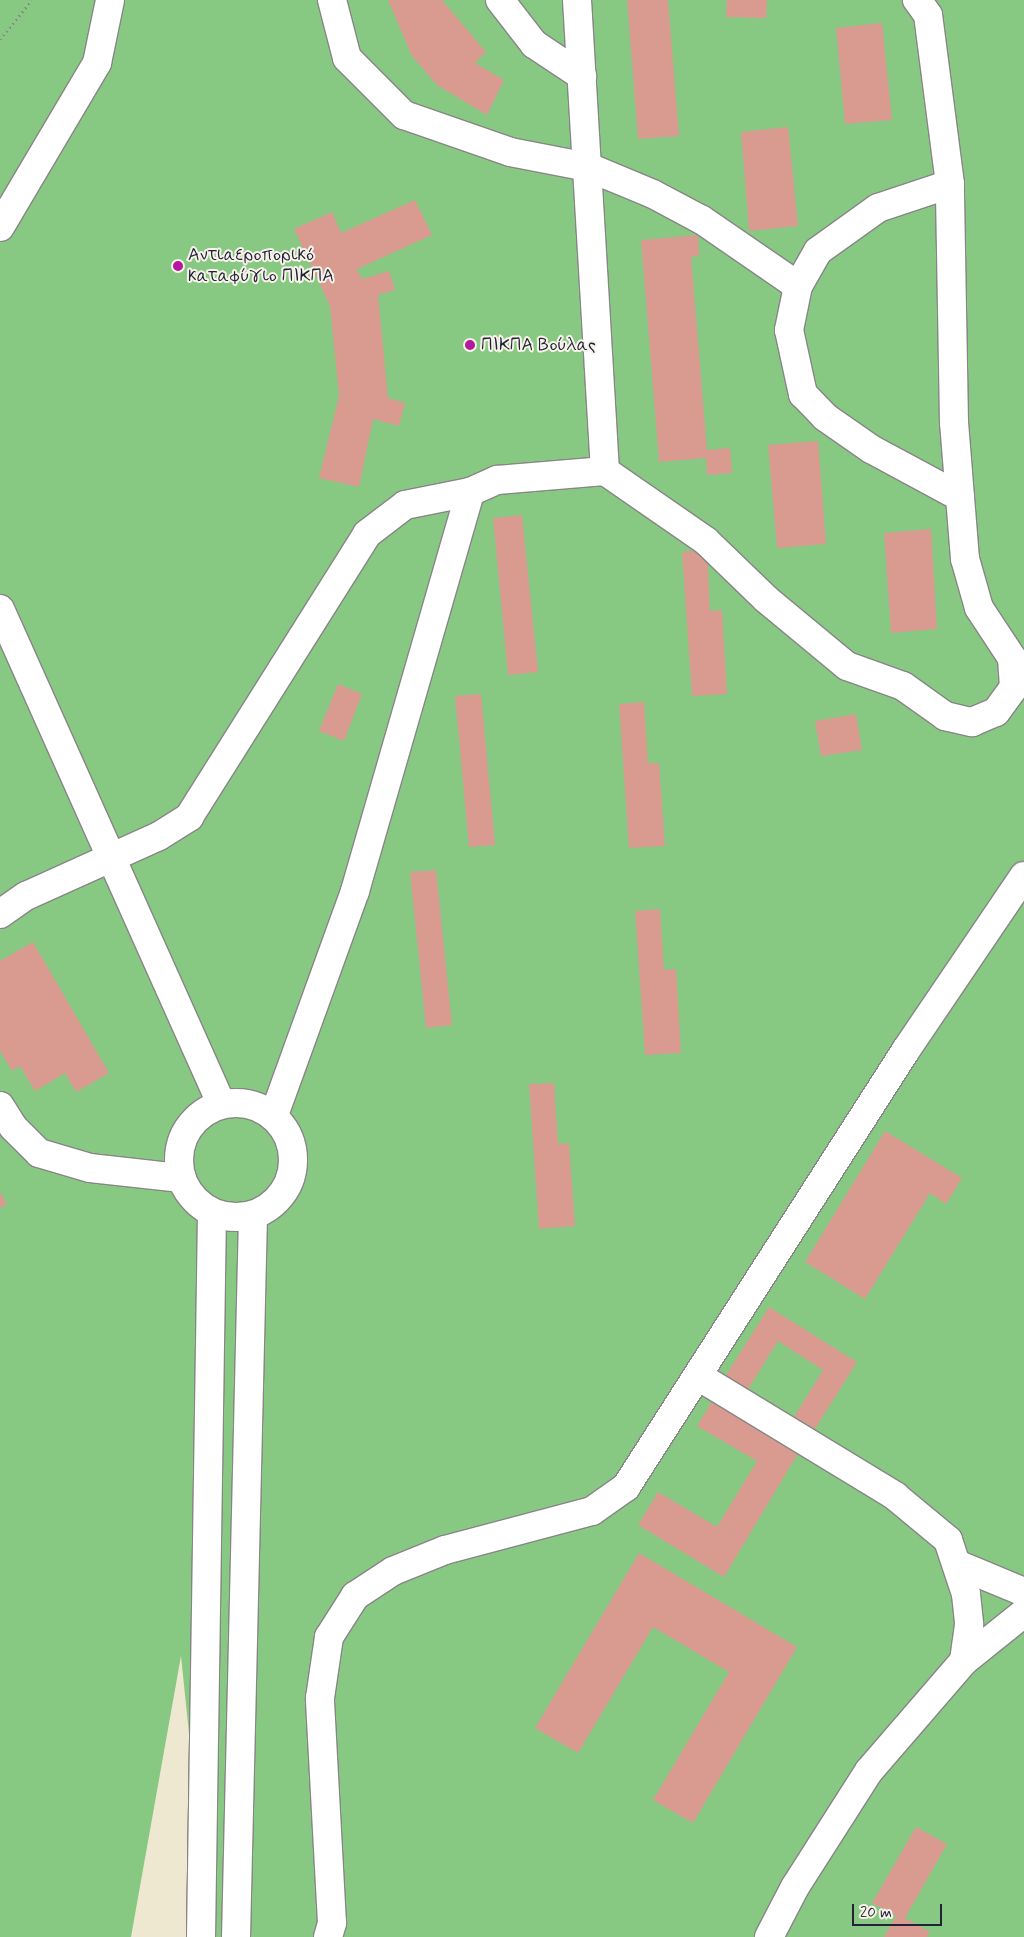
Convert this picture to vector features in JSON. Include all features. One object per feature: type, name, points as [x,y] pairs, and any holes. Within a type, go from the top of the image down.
[{"type":"street","points":[[0,227],[96,63],[110,0]]},
{"type":"street","points":[[332,0],[347,58],[404,115],[510,152],[588,167],[702,220],[798,286]]},
{"type":"street","points":[[500,0],[534,44],[582,76]]},
{"type":"street","points":[[577,0],[605,471]]},
{"type":"street","points":[[0,914],[26,896],[110,858],[189,817],[367,534],[405,505],[470,492],[497,480],[605,471],[706,540],[766,599],[847,666],[903,686],[945,716],[972,722],[996,712],[1014,687],[1012,658],[979,608],[965,559],[954,423],[950,184],[928,15],[917,0]]},
{"type":"street","points":[[950,184],[878,208],[818,251],[798,286],[789,330],[803,394],[825,417],[871,449],[960,497]]},
{"type":"street","points":[[274,1115],[355,891],[470,492]]},
{"type":"street","points":[[0,609],[221,1104]]},
{"type":"street","points":[[328,1937],[332,1924],[320,1698],[328,1638],[355,1596],[392,1571],[445,1550],[592,1511],[626,1487],[917,1033],[1024,876]]},
{"type":"street","points":[[249,1103],[274,1115],[292,1140],[294,1172],[279,1200],[253,1216],[232,1218],[212,1213],[193,1199],[181,1178],[178,1155],[185,1132],[200,1114],[221,1104],[249,1103]]},
{"type":"street","points":[[0,1106],[13,1127],[39,1153],[90,1168],[181,1178]]},
{"type":"street","points":[[201,1937],[212,1213]]},
{"type":"street","points":[[236,1937],[253,1216]]},
{"type":"street","points":[[698,1376],[895,1496],[948,1540],[959,1565],[969,1625],[964,1661]]},
{"type":"street","points":[[959,1565],[1024,1592]]},
{"type":"street","points":[[769,1937],[794,1886],[869,1771],[964,1661],[1024,1613]]},
{"type":"path","points":[[0,39],[32,0]]},
{"type":"green space","points":[[0,0],[1024,0],[1024,1937],[210,1937],[181,1656],[131,1937],[0,1937]]},
{"type":"building","points":[[388,0],[442,0],[486,52],[475,63],[504,80],[487,115],[437,85],[412,56]]},
{"type":"building","points":[[627,0],[668,0],[679,136],[638,139]]},
{"type":"building","points":[[727,0],[767,0],[766,18],[726,17]]},
{"type":"building","points":[[882,23],[892,120],[845,124],[836,28]]},
{"type":"building","points":[[788,127],[798,226],[749,231],[741,132]]},
{"type":"building","points":[[415,200],[432,235],[357,269],[362,279],[389,271],[395,290],[378,295],[388,398],[405,403],[399,426],[373,419],[359,487],[319,478],[339,396],[330,306],[294,229],[332,212],[341,233]]},
{"type":"building","points":[[698,235],[699,256],[691,257],[707,450],[730,448],[732,473],[707,475],[706,458],[659,462],[641,240]]},
{"type":"building","points":[[818,441],[826,544],[777,548],[768,445]]},
{"type":"building","points":[[522,515],[538,672],[508,675],[493,518]]},
{"type":"building","points":[[931,529],[937,629],[891,633],[884,533]]},
{"type":"building","points":[[707,550],[710,611],[722,610],[727,694],[692,696],[682,552]]},
{"type":"building","points":[[338,684],[362,694],[344,741],[319,731]]},
{"type":"building","points":[[481,694],[495,845],[469,847],[455,696]]},
{"type":"building","points":[[644,702],[648,763],[659,763],[665,846],[629,848],[619,704]]},
{"type":"building","points":[[856,714],[862,750],[821,756],[815,721]]},
{"type":"building","points":[[436,870],[452,1025],[426,1028],[410,872]]},
{"type":"building","points":[[660,909],[664,970],[676,969],[681,1053],[645,1055],[635,911]]},
{"type":"building","points":[[33,942],[109,1073],[76,1092],[65,1073],[35,1091],[20,1066],[12,1071],[0,1051],[0,961]]},
{"type":"building","points":[[554,1083],[558,1144],[569,1143],[575,1226],[539,1229],[529,1084]]},
{"type":"building","points":[[885,1131],[962,1178],[946,1204],[930,1193],[865,1299],[805,1262]]},
{"type":"building","points":[[0,1192],[7,1204],[0,1208]]},
{"type":"building","points":[[769,1307],[857,1362],[815,1429],[794,1417],[823,1370],[778,1341],[748,1389],[726,1375]]},
{"type":"building","points":[[714,1398],[800,1450],[724,1577],[638,1525],[658,1492],[717,1527],[757,1461],[697,1426]]},
{"type":"building","points":[[639,1553],[797,1647],[693,1823],[653,1800],[729,1672],[653,1627],[578,1753],[535,1728]]},
{"type":"building","points":[[916,1827],[947,1844],[905,1918],[930,1932],[927,1937],[884,1937],[896,1916],[872,1903]]},
{"type":"place","name":"Αντιαεροπορικό καταφύγιο ΠΙΚΠΑ","points":[[178,266]]},
{"type":"place","name":"ΠΙΚΠΑ Βούλας","points":[[470,345]]}]
